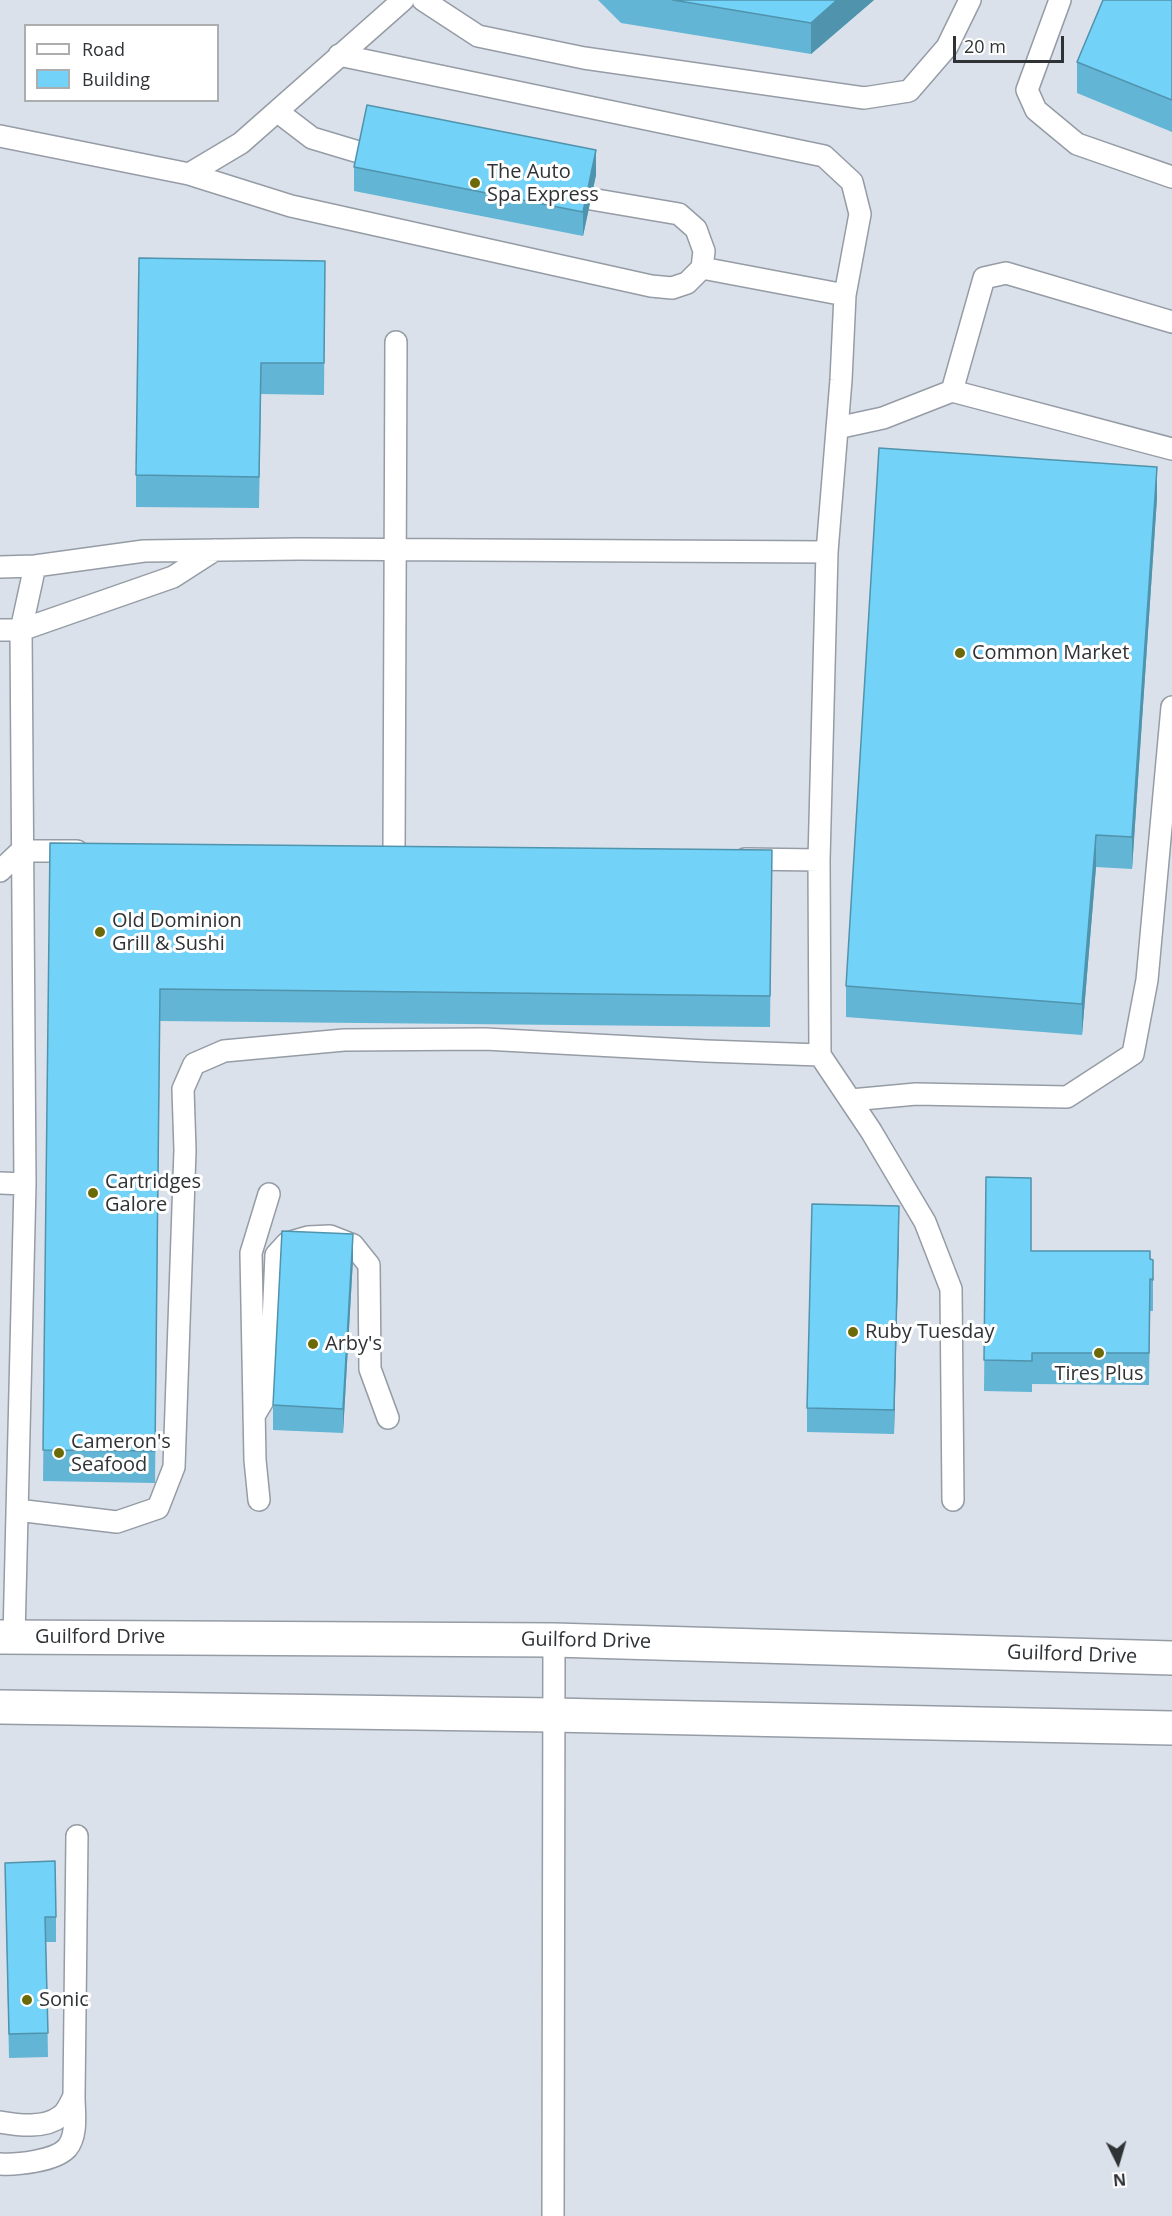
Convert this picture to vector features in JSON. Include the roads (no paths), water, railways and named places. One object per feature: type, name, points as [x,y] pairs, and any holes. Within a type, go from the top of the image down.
[{"type":"main road","name":"Guilford Drive","points":[[7,1637],[554,1640],[1172,1658]]},
{"type":"main road","points":[[0,1707],[552,1715],[1172,1728]]},
{"type":"lane","points":[[189,174],[241,143],[403,0]]},
{"type":"lane","points":[[423,0],[478,36],[584,58],[864,98],[909,91],[947,48],[970,0]]},
{"type":"lane","points":[[1060,0],[1027,90],[1036,110],[1077,144],[1172,177]]},
{"type":"lane","points":[[339,55],[824,156],[852,182],[860,214],[845,295],[827,552],[819,860],[820,1055],[871,1131],[925,1222],[951,1289],[954,1358],[953,1500]]},
{"type":"lane","points":[[278,112],[312,138],[362,153]]},
{"type":"lane","points":[[0,136],[189,174],[291,206],[651,286],[672,288],[687,283],[702,268],[704,251],[696,229],[678,214],[591,199]]},
{"type":"lane","points":[[702,268],[845,295]]},
{"type":"lane","points":[[952,391],[984,278],[1006,273],[1172,322]]},
{"type":"lane","points":[[394,852],[396,342]]},
{"type":"lane","points":[[837,428],[883,418],[952,391],[1172,449]]},
{"type":"lane","points":[[0,567],[35,566],[144,551],[396,549],[827,552]]},
{"type":"lane","points":[[10,630],[173,577],[215,550]]},
{"type":"lane","points":[[7,1637],[17,1510],[25,1184],[21,851],[10,630],[35,566]]},
{"type":"lane","points":[[850,1100],[916,1094],[1067,1097],[1133,1054],[1146,980],[1172,707]]},
{"type":"lane","points":[[0,871],[21,851],[100,852]]},
{"type":"lane","points":[[371,852],[417,853]]},
{"type":"lane","points":[[724,858],[819,860]]},
{"type":"lane","points":[[17,1510],[117,1522],[158,1508],[174,1467],[185,1150],[183,1089],[194,1064],[225,1051],[344,1040],[485,1040],[820,1055]]},
{"type":"lane","points":[[0,1184],[25,1184]]},
{"type":"lane","points":[[259,1500],[254,1416],[251,1252],[269,1194]]},
{"type":"lane","points":[[254,1416],[270,1389],[276,1255],[287,1243],[308,1237],[330,1236],[353,1245],[369,1265],[370,1370],[388,1418]]},
{"type":"lane","points":[[553,2216],[552,1715],[554,1640]]},
{"type":"lane","points":[[0,2164],[15,2165],[48,2158],[67,2148],[74,2128],[77,1836]]},
{"type":"lane","points":[[0,2122],[18,2125],[43,2124],[62,2116],[74,2096]]},
{"type":"place","name":"The Auto Spa Express","points":[[475,183]]},
{"type":"place","name":"Common Market","points":[[960,653]]},
{"type":"place","name":"Old Dominion Grill & Sushi","points":[[100,932]]},
{"type":"place","name":"Cartridges Galore","points":[[93,1193]]},
{"type":"place","name":"Ruby Tuesday","points":[[853,1332]]},
{"type":"place","name":"Arby's","points":[[313,1344]]},
{"type":"place","name":"Tires Plus","points":[[1099,1353]]},
{"type":"place","name":"Cameron's Seafood","points":[[59,1453]]},
{"type":"place","name":"Sonic","points":[[27,2000]]}]
